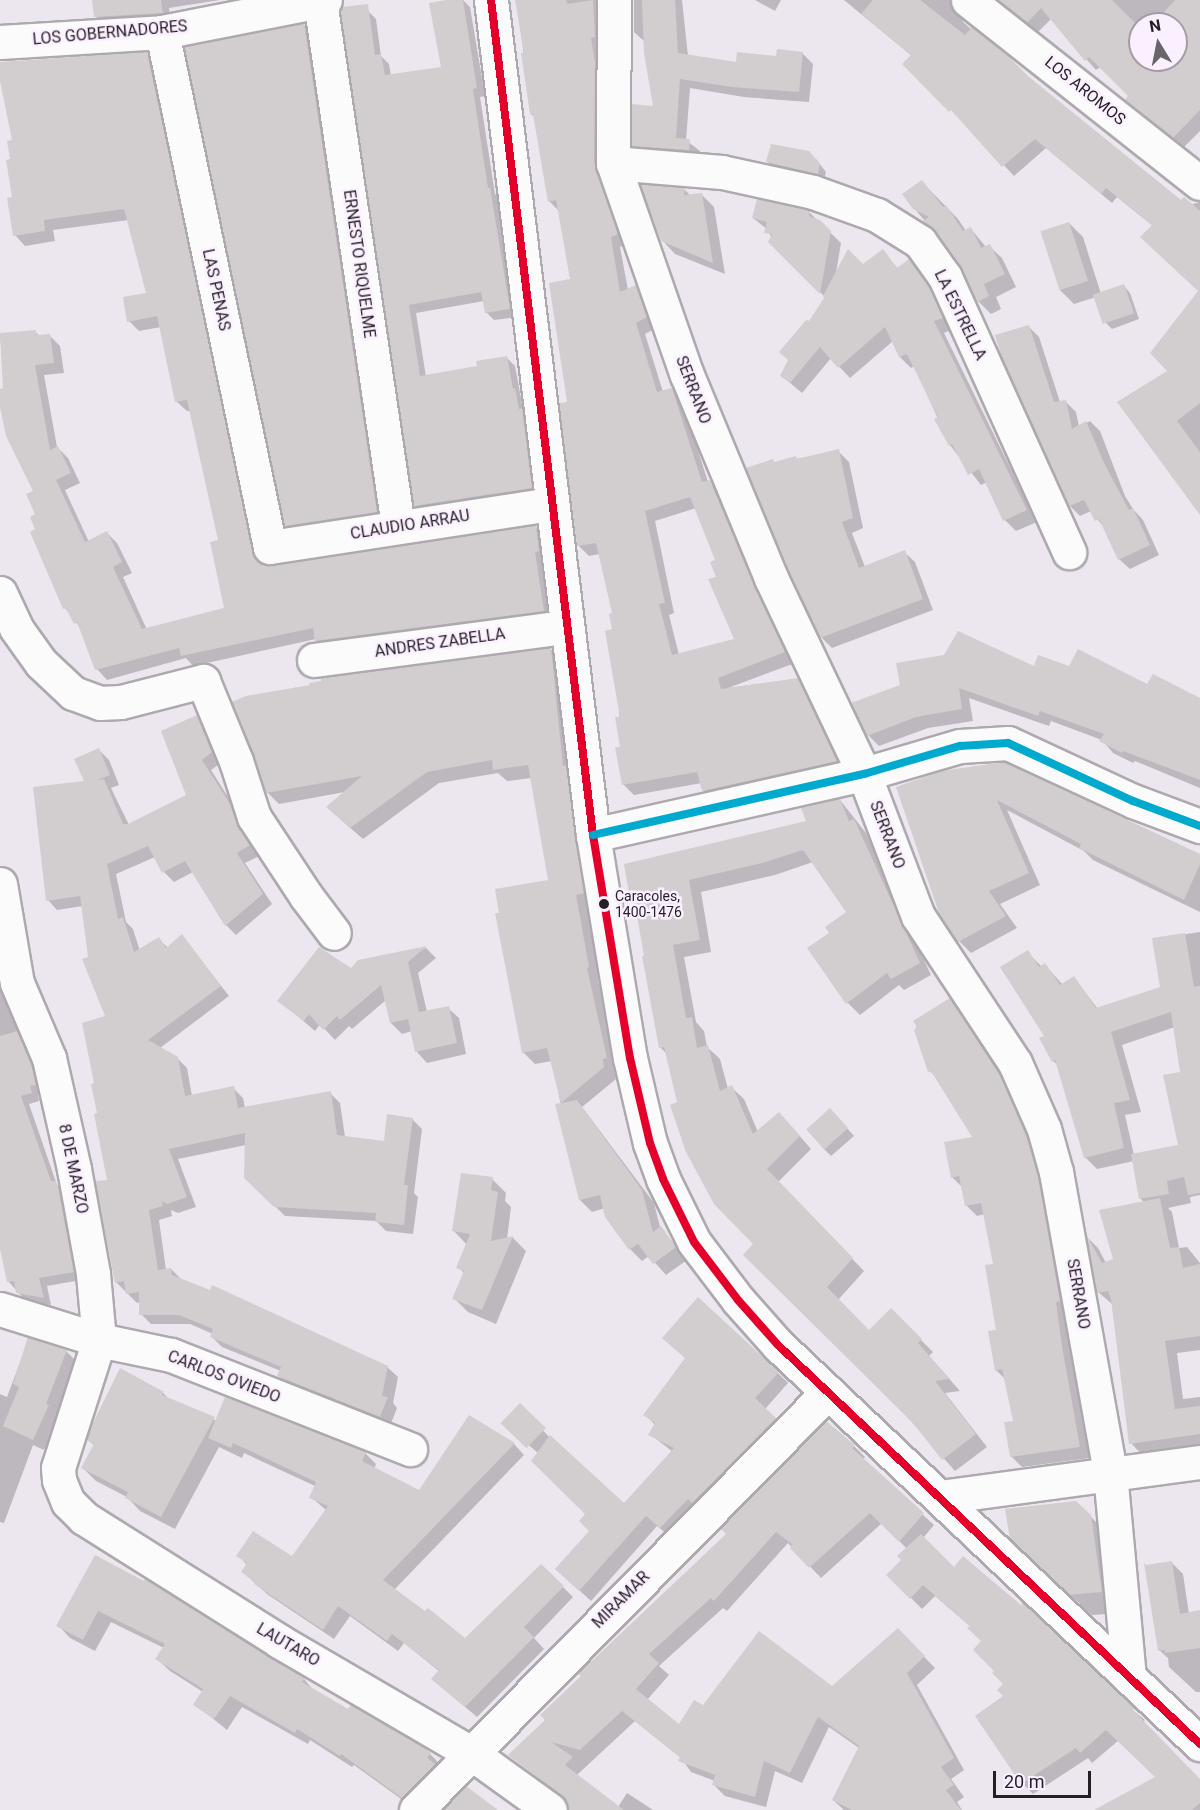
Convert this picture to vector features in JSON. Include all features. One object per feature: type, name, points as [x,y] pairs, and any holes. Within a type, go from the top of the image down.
[{"type":"street","points":[[491,0],[593,835],[630,1058],[650,1143],[663,1179],[694,1242],[738,1300],[778,1345],[1200,1744]]},
{"type":"street","name":"SERRANO","points":[[614,0],[613,163],[648,269],[729,480],[816,677],[864,774],[918,916],[1015,1063],[1044,1129],[1056,1172],[1110,1473],[1129,1676]]},
{"type":"street","name":"LOS AROMOS","points":[[968,0],[1200,183]]},
{"type":"street","name":"LOS GOBERNADORES","points":[[0,42],[162,32],[323,1]]},
{"type":"street","name":"ERNESTO RIQUELME","points":[[323,1],[398,526]]},
{"type":"street","name":"LAS PENAS","points":[[162,32],[270,547]]},
{"type":"street","name":"LA ESTRELLA","points":[[613,163],[722,172],[813,192],[877,215],[920,242],[945,277],[1069,552]]},
{"type":"street","name":"CLAUDIO ARRAU","points":[[270,547],[551,504]]},
{"type":"street","points":[[0,593],[22,637],[41,663],[73,693],[100,703],[121,702],[203,681],[236,761],[254,817],[306,896],[334,933]]},
{"type":"street","name":"ANDRES ZABELLA","points":[[314,660],[566,627]]},
{"type":"street","points":[[593,835],[864,774],[960,746],[1008,743],[1133,801],[1200,826]]},
{"type":"street","name":"8 DE MARZO","points":[[0,884],[17,983],[49,1058],[74,1169],[93,1274],[99,1340],[60,1457]]},
{"type":"street","name":"CARLOS OVIEDO","points":[[0,1309],[99,1340],[171,1355],[410,1449]]},
{"type":"street","name":"MIRAMAR","points":[[416,1810],[828,1392]]},
{"type":"street","name":"LAUTARO","points":[[60,1457],[59,1480],[62,1492],[75,1511],[84,1518],[279,1641],[471,1753],[550,1810]]},
{"type":"street","points":[[941,1497],[1200,1462]]},
{"type":"building","points":[[92,0],[161,0],[163,13],[94,17]]},
{"type":"building","points":[[463,0],[477,88],[473,89],[488,188],[490,187],[510,309],[485,313],[481,292],[409,305],[420,376],[477,366],[476,361],[507,356],[513,389],[515,388],[519,409],[522,408],[532,488],[414,506],[340,10],[342,7],[368,4],[375,55],[381,54],[385,75],[441,67],[429,3]]},
{"type":"building","points":[[515,0],[566,0],[567,4],[593,0],[595,37],[591,38],[595,62],[594,163],[618,234],[611,237],[620,292],[636,285],[647,317],[636,323],[657,392],[672,388],[702,482],[710,480],[785,652],[718,678],[721,689],[798,678],[837,761],[702,791],[697,772],[622,785],[615,747],[620,747],[615,717],[620,717],[605,631],[612,629],[609,614],[612,613],[596,543],[577,546],[559,403],[567,402],[549,283],[570,279],[556,200],[548,202],[533,114],[530,114],[521,53],[524,53]],"holes":[[[690,497],[715,560],[710,562],[716,577],[708,579],[734,639],[672,655],[659,604],[665,603],[645,511]]]},
{"type":"building","points":[[642,0],[675,0],[678,53],[736,62],[737,52],[776,56],[777,49],[803,52],[799,92],[732,87],[680,79],[676,138],[690,139],[689,150],[632,146],[632,104],[653,106],[644,53]]},
{"type":"building","points":[[873,0],[920,0],[965,35],[972,27],[1003,51],[1029,77],[1181,200],[1184,197],[1200,211],[1200,403],[1177,421],[1200,452],[1200,515],[1117,402],[1167,371],[1150,353],[1198,291],[1140,237],[1152,225],[1106,188],[1101,194],[1035,139],[1002,167],[951,110],[949,112],[902,64],[911,55],[861,14]]},
{"type":"building","points":[[998,0],[1112,0],[1128,16],[1128,72],[1188,72],[1188,12],[1164,12],[1175,0],[1200,0],[1200,110],[1173,138],[1125,100],[1128,96],[1089,57],[1085,61],[1041,8],[1027,23]]},
{"type":"building","points":[[304,23],[377,512],[285,526],[184,47]]},
{"type":"building","points":[[147,52],[255,559],[273,566],[536,525],[539,551],[535,552],[544,611],[315,641],[313,628],[181,656],[179,648],[95,670],[77,622],[74,624],[66,608],[63,609],[30,532],[35,529],[30,517],[35,514],[26,494],[33,491],[6,436],[0,407],[0,389],[3,388],[0,333],[36,330],[36,335],[50,334],[54,363],[35,365],[50,450],[58,446],[71,473],[56,480],[85,542],[107,531],[122,562],[113,567],[142,629],[224,608],[210,542],[218,540],[187,400],[175,402],[157,316],[127,322],[123,297],[146,293],[124,209],[44,220],[45,231],[13,236],[7,198],[12,197],[6,160],[10,159],[7,141],[12,140],[0,81],[0,62]]},
{"type":"building","points":[[771,144],[809,151],[820,164],[818,174],[766,162]]},
{"type":"building","points":[[922,180],[943,207],[946,205],[963,231],[971,227],[981,248],[990,244],[1005,274],[984,284],[989,296],[977,302],[960,266],[935,231],[923,221],[929,217],[913,209],[902,194]]},
{"type":"building","points":[[640,184],[685,188],[684,195],[702,193],[713,263],[661,241]]},
{"type":"building","points":[[757,199],[810,211],[809,216],[820,220],[831,231],[820,294],[768,242],[772,234],[764,233],[767,222],[752,218]]},
{"type":"building","points":[[1069,222],[1088,281],[1060,290],[1040,231]]},
{"type":"building","points":[[848,249],[863,264],[883,249],[897,268],[909,259],[929,286],[943,318],[934,321],[1027,510],[1003,521],[979,469],[968,475],[952,444],[949,446],[934,419],[938,417],[907,354],[899,357],[885,327],[838,368],[820,347],[790,383],[780,376],[788,360],[779,352],[806,320],[809,321],[824,298]]},
{"type":"building","points":[[1124,284],[1134,313],[1103,324],[1093,295]]},
{"type":"building","points":[[1029,325],[1054,402],[1066,400],[1072,429],[1086,421],[1104,463],[1129,510],[1133,508],[1150,545],[1118,560],[1099,519],[1095,521],[1084,500],[1069,506],[1002,358],[995,335]]},
{"type":"building","points":[[839,449],[853,518],[842,522],[859,568],[905,550],[923,599],[820,638],[788,570],[746,468],[773,459],[774,462],[796,456],[797,459]]},
{"type":"building","points":[[958,631],[1034,666],[1038,655],[1069,666],[1078,649],[1147,684],[1153,674],[1200,698],[1200,780],[1123,751],[1122,753],[1099,741],[1104,734],[1040,711],[1038,716],[959,688],[962,709],[916,717],[867,736],[851,703],[900,685],[896,663],[944,655]]},
{"type":"building","points":[[551,648],[563,766],[566,766],[584,893],[576,895],[589,967],[587,968],[607,1058],[603,1059],[604,1067],[561,1103],[547,1048],[522,1053],[495,913],[499,913],[495,889],[548,880],[528,765],[493,770],[492,760],[427,772],[350,828],[326,807],[362,776],[266,793],[232,702],[246,696],[310,685],[309,683],[321,681],[321,678]]},
{"type":"building","points":[[197,715],[212,752],[202,760],[230,804],[238,827],[250,845],[237,853],[263,894],[225,926],[185,861],[162,873],[148,846],[107,864],[118,919],[123,917],[134,952],[159,937],[166,948],[182,934],[221,986],[148,1040],[178,1057],[185,1096],[234,1086],[238,1108],[331,1091],[337,1135],[384,1141],[387,1114],[413,1118],[404,1185],[408,1185],[404,1225],[375,1222],[376,1213],[274,1207],[244,1178],[245,1133],[169,1149],[187,1197],[167,1204],[162,1201],[163,1206],[149,1210],[158,1270],[171,1268],[172,1275],[210,1290],[212,1285],[388,1366],[382,1396],[388,1397],[380,1417],[277,1376],[281,1367],[210,1337],[213,1329],[179,1315],[139,1315],[139,1292],[126,1294],[124,1281],[115,1283],[95,1181],[107,1180],[94,1114],[97,1113],[91,1084],[94,1083],[82,1023],[105,1016],[82,959],[88,957],[80,896],[46,901],[33,787],[84,781],[74,759],[99,748],[110,775],[97,780],[104,779],[123,824],[128,824],[186,795],[161,731]]},
{"type":"building","points":[[1004,762],[1200,854],[1200,864],[1184,900],[1079,848],[1081,844],[997,800],[1029,873],[989,891],[1006,916],[958,942],[939,913],[896,787],[942,771]]},
{"type":"building","points":[[840,799],[849,821],[854,819],[920,963],[891,979],[887,973],[846,1004],[807,948],[829,933],[825,927],[846,912],[803,850],[762,863],[689,880],[700,940],[673,945],[686,1018],[692,1017],[697,1048],[708,1045],[720,1091],[732,1085],[753,1134],[779,1112],[800,1136],[767,1169],[853,1258],[827,1287],[869,1330],[891,1308],[922,1339],[918,1343],[950,1379],[935,1381],[976,1434],[942,1460],[914,1424],[743,1255],[753,1244],[714,1204],[686,1152],[670,1105],[677,1102],[664,1047],[659,1048],[633,893],[629,894],[624,864],[806,821],[801,808]]},
{"type":"building","points":[[1185,933],[1194,987],[1200,986],[1200,1193],[1188,1195],[1184,1177],[1167,1181],[1169,1194],[1139,1199],[1131,1154],[1178,1145],[1163,1075],[1180,1072],[1171,1012],[1111,1032],[1130,1100],[1114,1103],[1124,1148],[1084,1158],[1055,1060],[1052,1062],[1039,1038],[1044,1036],[1000,967],[1028,950],[1039,967],[1045,963],[1060,985],[1074,976],[1096,1008],[1160,987],[1152,938]]},
{"type":"building","points":[[427,946],[408,962],[419,1012],[449,1006],[457,1043],[415,1052],[408,1019],[390,1023],[381,985],[340,1020],[337,1016],[323,1030],[309,1014],[304,1021],[277,1001],[319,947],[351,968],[358,960]]},
{"type":"building","points":[[950,998],[1001,1077],[1026,1135],[1038,1176],[1060,1301],[1056,1302],[1062,1346],[1080,1447],[1010,1457],[1004,1422],[1013,1421],[1002,1369],[995,1371],[988,1331],[996,1330],[985,1265],[993,1264],[981,1203],[965,1206],[959,1176],[951,1178],[944,1142],[972,1137],[931,1071],[928,1072],[914,1030],[917,1027],[913,1021]]},
{"type":"building","points":[[17,1031],[31,1064],[36,1085],[30,1086],[32,1093],[21,1096],[51,1181],[55,1181],[58,1187],[74,1272],[39,1278],[44,1298],[16,1293],[14,1281],[7,1282],[0,1249],[0,1036]]},
{"type":"building","points":[[577,1100],[642,1190],[653,1232],[661,1226],[676,1247],[653,1264],[638,1244],[629,1250],[605,1217],[600,1195],[579,1200],[555,1104]]},
{"type":"building","points":[[830,1108],[848,1128],[824,1149],[806,1129]]},
{"type":"building","points":[[461,1173],[493,1177],[491,1190],[498,1192],[491,1241],[513,1236],[482,1310],[452,1299],[464,1271],[456,1268],[470,1234],[452,1231]]},
{"type":"building","points":[[1160,1198],[1170,1248],[1179,1247],[1183,1268],[1200,1264],[1200,1336],[1165,1341],[1175,1409],[1200,1406],[1200,1434],[1129,1444],[1111,1299],[1108,1291],[1097,1293],[1086,1234],[1102,1263],[1113,1259],[1099,1210]]},
{"type":"building","points":[[698,1297],[779,1372],[755,1398],[776,1418],[692,1503],[688,1499],[660,1528],[646,1516],[579,1591],[555,1569],[589,1531],[579,1521],[585,1514],[531,1461],[550,1435],[624,1503],[674,1448],[648,1435],[655,1423],[643,1415],[685,1358],[662,1338]]},
{"type":"building","points":[[28,1337],[67,1350],[46,1404],[49,1405],[33,1440],[3,1426],[19,1387],[13,1384]]},
{"type":"building","points":[[120,1368],[164,1392],[162,1395],[215,1417],[161,1517],[125,1498],[128,1492],[81,1468],[94,1444],[87,1440],[91,1427]]},
{"type":"building","points":[[225,1397],[366,1452],[362,1461],[419,1490],[469,1415],[515,1443],[383,1580],[425,1611],[428,1608],[465,1638],[541,1564],[564,1586],[524,1627],[534,1637],[465,1707],[431,1679],[439,1670],[392,1634],[387,1641],[338,1606],[323,1630],[254,1584],[255,1582],[241,1572],[247,1563],[236,1556],[253,1531],[292,1556],[328,1506],[309,1498],[316,1482],[233,1443],[231,1448],[208,1438]]},
{"type":"building","points":[[520,1403],[546,1428],[526,1448],[501,1423]]},
{"type":"building","points":[[826,1421],[855,1445],[852,1448],[924,1513],[899,1542],[870,1513],[809,1568],[790,1548],[792,1544],[776,1532],[714,1601],[711,1598],[649,1654],[659,1663],[636,1689],[679,1724],[694,1700],[703,1705],[759,1631],[832,1686],[898,1628],[925,1656],[907,1673],[954,1758],[941,1767],[954,1785],[946,1790],[961,1810],[852,1810],[832,1800],[859,1746],[818,1717],[790,1773],[764,1761],[755,1797],[712,1785],[715,1775],[678,1761],[680,1757],[622,1711],[580,1750],[551,1742],[573,1757],[565,1765],[624,1810],[568,1810],[567,1802],[561,1795],[508,1755],[545,1720],[540,1715],[581,1676],[578,1674],[726,1534],[720,1528]]},
{"type":"building","points":[[1076,1501],[1091,1515],[1102,1592],[1069,1595],[1010,1539],[1005,1509]]},
{"type":"building","points":[[921,1534],[954,1567],[963,1556],[1022,1606],[1021,1601],[1135,1708],[1133,1710],[1200,1779],[1200,1803],[1192,1810],[1094,1810],[1155,1777],[1106,1730],[1080,1753],[1076,1748],[1021,1784],[975,1716],[1003,1696],[997,1690],[1003,1684],[992,1673],[994,1671],[973,1650],[981,1641],[967,1628],[970,1626],[923,1585],[910,1599],[886,1575],[901,1560],[897,1556]]},
{"type":"building","points":[[95,1555],[144,1581],[145,1579],[305,1678],[302,1682],[348,1709],[351,1705],[423,1747],[431,1753],[427,1758],[435,1764],[402,1798],[341,1754],[340,1756],[297,1729],[295,1733],[230,1696],[214,1719],[193,1705],[203,1689],[155,1659],[165,1644],[98,1611],[83,1640],[56,1626]]},
{"type":"building","points":[[1172,1561],[1180,1614],[1200,1610],[1200,1648],[1165,1653],[1165,1650],[1158,1651],[1144,1563],[1146,1565]]},
{"type":"building","points":[[466,1786],[498,1810],[442,1810]]},
{"type":"transit line","points":[[491,0],[593,835],[630,1058],[650,1143],[663,1179],[694,1242],[738,1300],[778,1345],[1200,1744]]},
{"type":"transit line","points":[[593,835],[864,774],[960,746],[1008,743],[1133,801],[1200,826]]},
{"type":"place","name":"Caracoles, 1400-1476","points":[[604,904]]}]
